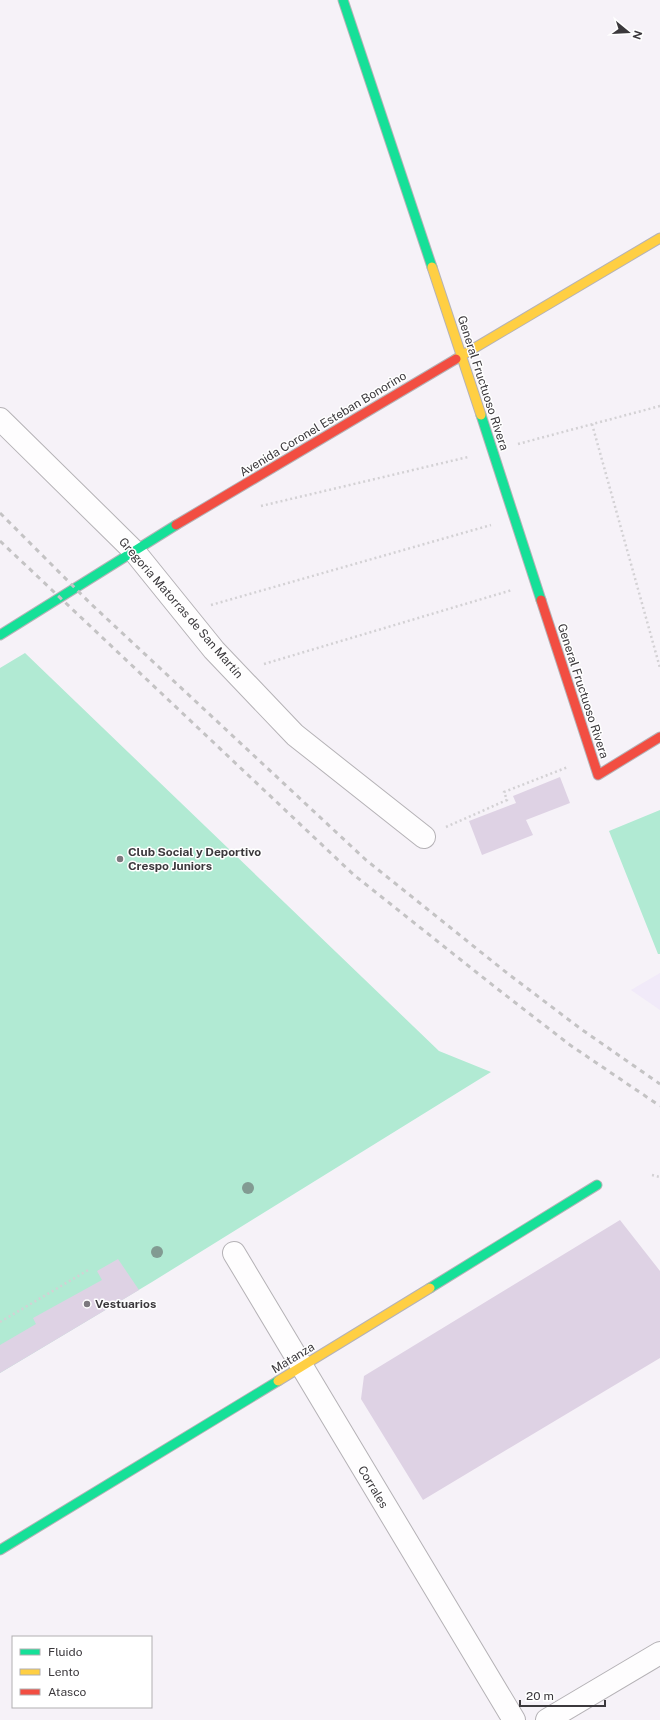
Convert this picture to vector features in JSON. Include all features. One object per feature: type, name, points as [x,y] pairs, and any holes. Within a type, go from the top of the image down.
[{"type":"street","name":"General Fructuoso Rivera","points":[[343,0],[462,356],[598,775],[660,737]]},
{"type":"street","name":"Avenida Coronel Esteban Bonorino","points":[[3,632],[134,551],[660,238]]},
{"type":"street","name":"Gregoria Matorras de San Martín","points":[[0,419],[134,551],[214,650],[295,735],[424,837]]},
{"type":"street","name":"Matanza","points":[[0,1550],[302,1367],[597,1185]]},
{"type":"street","name":"Corrales","points":[[234,1252],[514,1720]]},
{"type":"street","points":[[547,1720],[660,1653]]},
{"type":"path","points":[[255,508],[493,451],[660,406]]},
{"type":"path","points":[[592,424],[660,668]]},
{"type":"path","points":[[184,613],[514,518]]},
{"type":"path","points":[[236,672],[535,582]]},
{"type":"path","points":[[424,837],[507,800],[504,792],[592,758]]},
{"type":"path","points":[[652,1175],[660,1177]]},
{"type":"path","points":[[0,1322],[90,1269]]},
{"type":"shaded area","points":[[660,973],[660,1010],[631,990]]},
{"type":"green space","name":"Club Social y Deportivo Crespo Juniors","points":[[25,653],[439,1051],[491,1072],[152,1282],[0,1373],[0,668]]},
{"type":"green space","points":[[660,810],[660,954],[658,954],[609,831]]},
{"type":"building","points":[[560,777],[570,803],[526,820],[533,835],[482,855],[469,821],[516,803],[513,796]]},
{"type":"building","points":[[620,1220],[660,1271],[660,1358],[423,1500],[361,1399],[364,1376]]},
{"type":"building","name":"Vestuarios","points":[[118,1259],[139,1290],[0,1373],[0,1345],[36,1324],[33,1318],[102,1280],[97,1271]]},
{"type":"railway","points":[[0,513],[90,603],[366,860],[507,973],[581,1029],[660,1084]]},
{"type":"railway","points":[[0,541],[354,875],[570,1045],[660,1106]]},
{"type":"traffic: fast","points":[[343,0],[432,267]]},
{"type":"traffic: fast","points":[[481,415],[541,600]]},
{"type":"traffic: fast","points":[[0,635],[176,525]]},
{"type":"traffic: fast","points":[[430,1288],[597,1185]]},
{"type":"traffic: fast","points":[[0,1550],[278,1381]]},
{"type":"traffic: slow","points":[[456,359],[660,238]]},
{"type":"traffic: slow","points":[[432,267],[481,415]]},
{"type":"traffic: slow","points":[[278,1381],[430,1288]]},
{"type":"traffic: jam","points":[[176,525],[456,359]]},
{"type":"traffic: jam","points":[[541,600],[598,775],[660,737]]},
{"type":"place","name":"Club Social y Deportivo Crespo Juniors","points":[[120,859]]},
{"type":"place","name":"Vestuarios","points":[[87,1304]]}]
